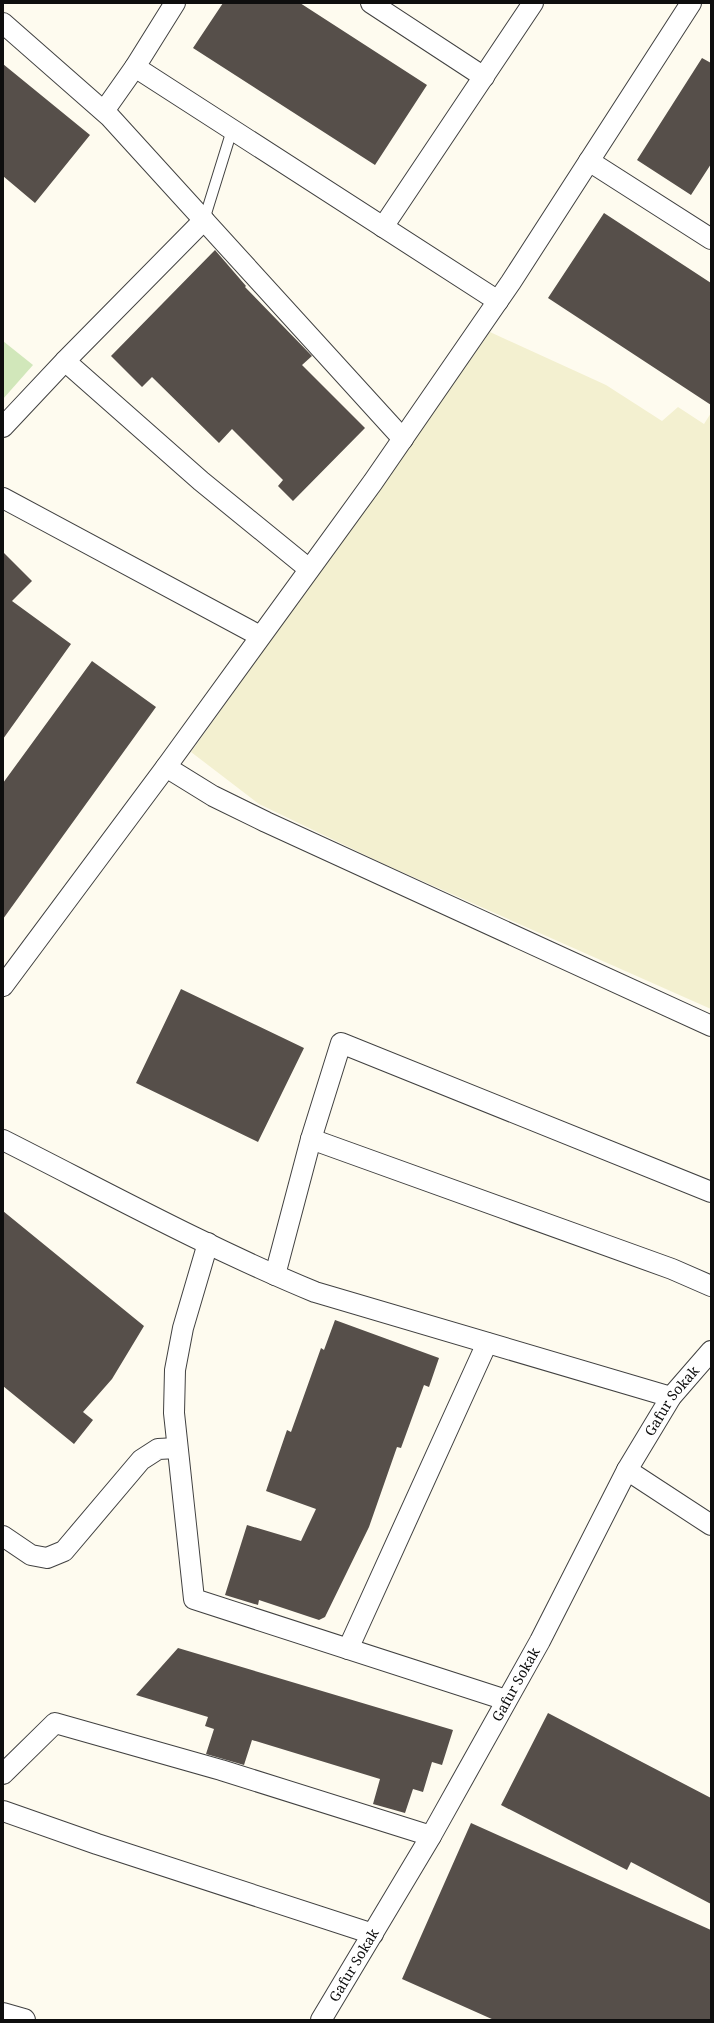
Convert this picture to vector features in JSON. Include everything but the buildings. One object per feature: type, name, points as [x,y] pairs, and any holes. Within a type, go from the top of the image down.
[{"type":"street","points":[[104,111],[135,67],[175,3]]},
{"type":"street","points":[[371,3],[484,76]]},
{"type":"street","points":[[383,227],[533,3]]},
{"type":"street","points":[[3,986],[166,767],[403,439],[498,301],[691,3]]},
{"type":"street","points":[[3,23],[104,111],[403,439]]},
{"type":"street","points":[[135,67],[498,301]]},
{"type":"street","points":[[589,161],[711,239]]},
{"type":"street","points":[[3,427],[65,361],[204,220]]},
{"type":"street","points":[[65,361],[201,480],[309,569]]},
{"type":"street","points":[[3,498],[260,636]]},
{"type":"street","points":[[166,767],[213,796],[266,822],[711,1026]]},
{"type":"street","points":[[275,1275],[311,1139],[341,1043],[711,1192]]},
{"type":"street","points":[[311,1139],[665,1266],[711,1286]]},
{"type":"street","points":[[3,1140],[208,1243],[315,1292],[671,1397]]},
{"type":"street","points":[[208,1243],[182,1328],[175,1370],[174,1413],[194,1599],[506,1700]]},
{"type":"street","points":[[348,1649],[487,1343]]},
{"type":"street","name":"Gafur Sokak","points":[[321,2020],[431,1836],[540,1641],[627,1470],[671,1397],[711,1351]]},
{"type":"street","points":[[3,1536],[31,1554],[47,1558],[64,1551],[141,1460],[158,1449],[177,1448]]},
{"type":"street","points":[[627,1470],[711,1525]]},
{"type":"street","points":[[3,1774],[55,1723],[221,1770],[431,1836]]},
{"type":"street","points":[[3,1811],[97,1844],[373,1934]]},
{"type":"street","points":[[3,2014],[24,2020]]},
{"type":"lane","points":[[204,220],[232,130]]},
{"type":"shaded area","points":[[490,332],[606,385],[662,421],[678,407],[704,424],[711,413],[711,1009],[384,864],[259,804],[191,752]]},
{"type":"green space","points":[[3,341],[33,365],[3,399]]}]
